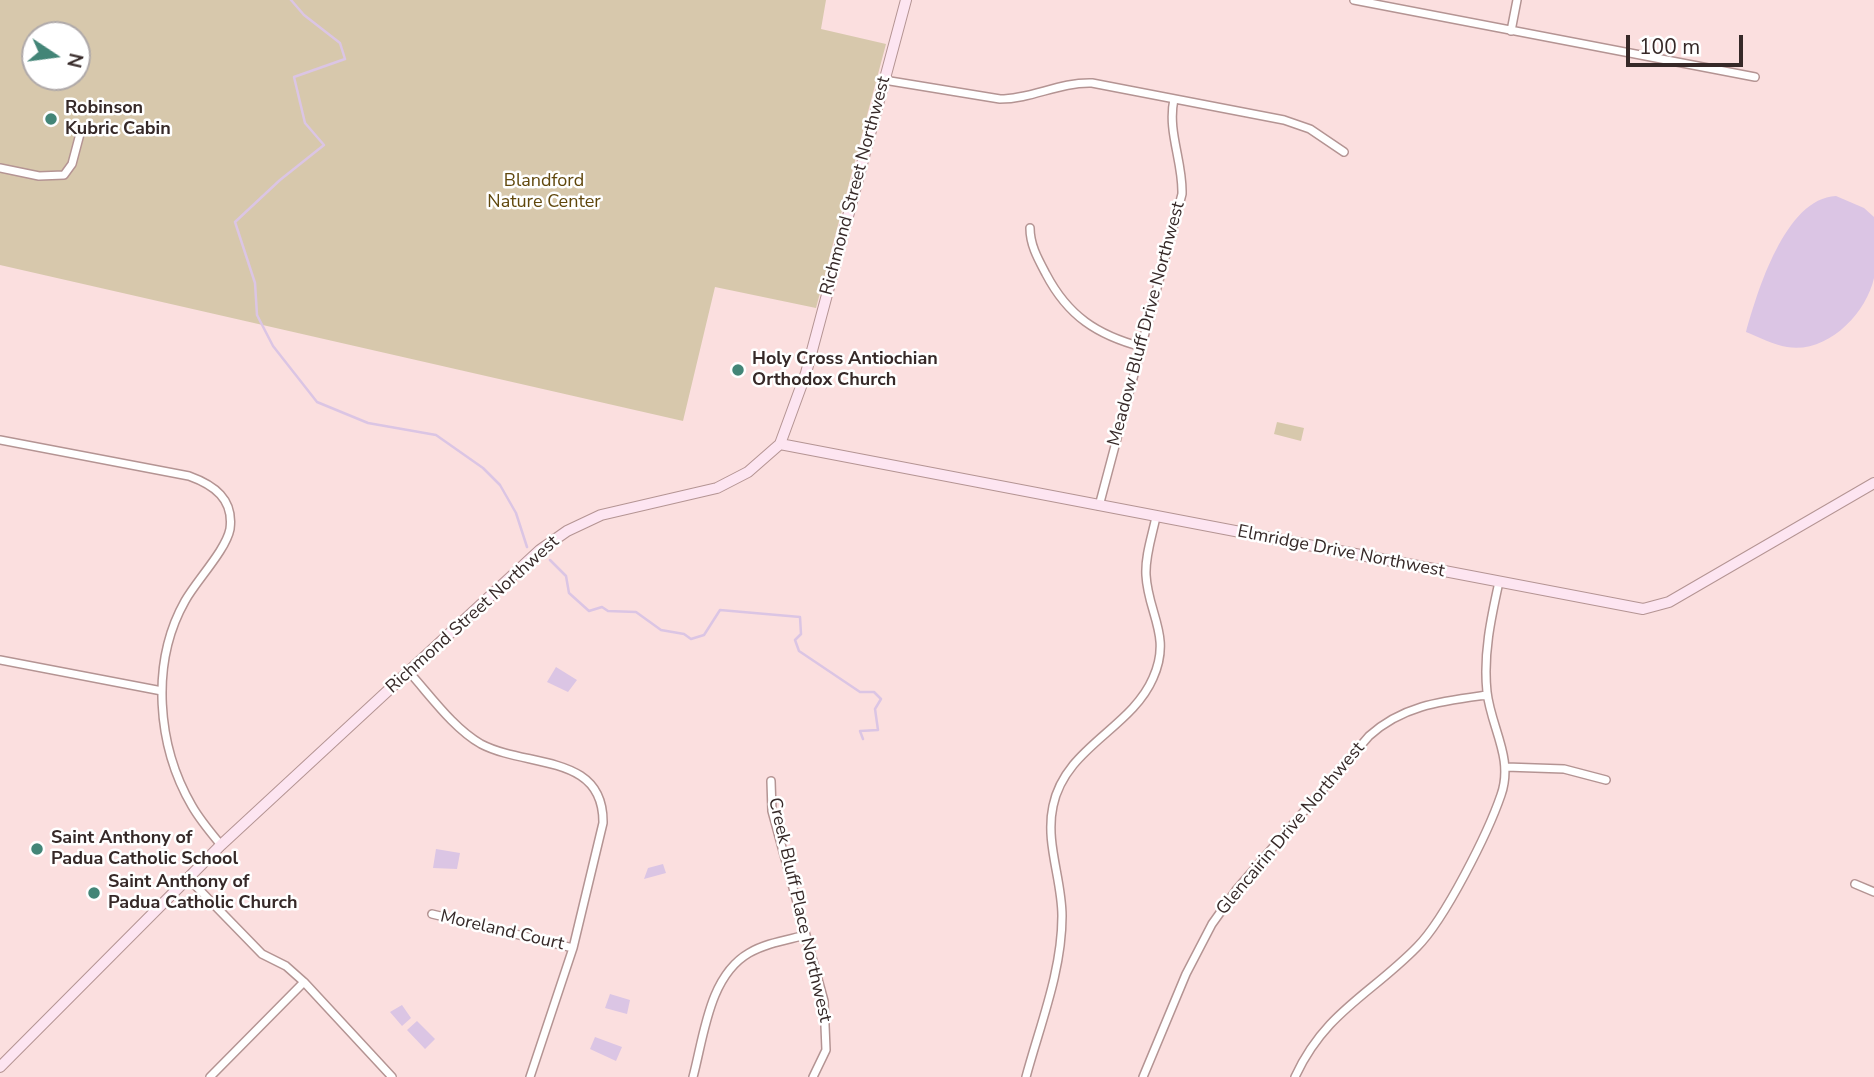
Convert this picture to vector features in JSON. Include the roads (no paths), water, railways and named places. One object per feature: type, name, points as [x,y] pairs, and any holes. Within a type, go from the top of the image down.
[{"type":"street","name":"Richmond Street Northwest","points":[[0,1067],[221,845],[540,550],[567,531],[611,512],[717,488],[748,472],[780,444],[803,382],[906,0]]},
{"type":"street","points":[[1354,0],[1755,76]]},
{"type":"street","points":[[1511,31],[1517,0]]},
{"type":"street","points":[[884,80],[990,99],[1014,99],[1061,84],[1085,83],[1294,123],[1343,152]]},
{"type":"street","name":"Meadow Bluff Drive Northwest","points":[[1099,506],[1182,194],[1182,174],[1172,130],[1174,99]]},
{"type":"street","points":[[0,168],[40,176],[64,175],[72,164],[81,130]]},
{"type":"street","points":[[1030,228],[1035,253],[1055,292],[1072,313],[1094,330],[1142,347]]},
{"type":"street","points":[[0,440],[189,476],[207,482],[220,492],[230,517],[229,532],[181,608],[164,662],[162,691],[166,738],[181,784],[193,808],[221,845]]},
{"type":"street","name":"Elmridge Drive Northwest","points":[[780,444],[1629,608],[1656,606],[1874,483]]},
{"type":"street","points":[[1026,1077],[1060,950],[1062,907],[1051,845],[1053,805],[1070,767],[1144,696],[1154,676],[1161,636],[1146,575],[1156,517]]},
{"type":"street","points":[[1295,1077],[1330,1021],[1405,959],[1435,926],[1494,813],[1502,793],[1506,767],[1488,695],[1488,637],[1499,582]]},
{"type":"street","points":[[0,660],[162,691]]},
{"type":"street","points":[[409,672],[450,716],[481,743],[571,771],[590,780],[604,805],[603,822],[573,948],[530,1077]]},
{"type":"street","name":"Glencairin Drive Northwest","points":[[1143,1077],[1186,974],[1212,924],[1237,889],[1368,736],[1389,719],[1412,708],[1488,695]]},
{"type":"street","points":[[1506,767],[1564,769],[1606,780]]},
{"type":"street","name":"Creek Bluff Place Northwest","points":[[771,781],[769,797],[772,811],[824,1001],[827,1027],[822,1062],[813,1077]]},
{"type":"street","points":[[188,878],[262,954],[286,966],[304,982],[392,1077]]},
{"type":"street","points":[[1855,884],[1874,892]]},
{"type":"street","name":"Moreland Court","points":[[432,914],[573,948]]},
{"type":"street","points":[[694,1077],[715,996],[729,971],[739,960],[760,947],[806,935]]},
{"type":"street","points":[[210,1077],[304,982]]},
{"type":"waterway","points":[[291,0],[304,15],[340,43],[345,59],[294,77],[305,123],[324,145],[280,180],[235,222],[255,283],[257,315],[273,346],[317,402],[368,423],[436,435],[483,468],[500,485],[516,513],[527,547]]},
{"type":"waterway","points":[[550,560],[566,576],[569,593],[589,611],[602,607],[608,611],[636,612],[661,630],[684,634],[691,639],[704,635],[720,610],[800,617],[801,634],[795,640],[799,651],[860,692],[874,692],[881,699],[875,709],[878,730],[860,731],[863,739]]},
{"type":"place","name":"Robinson Kubric Cabin","points":[[51,119]]},
{"type":"place","name":"Holy Cross Antiochian Orthodox Church","points":[[738,370]]},
{"type":"place","name":"Saint Anthony of Padua Catholic School","points":[[37,849]]},
{"type":"place","name":"Saint Anthony of Padua Catholic Church","points":[[94,893]]},
{"type":"park label","name":"Blandford Nature Center","points":[[544,192]]}]
